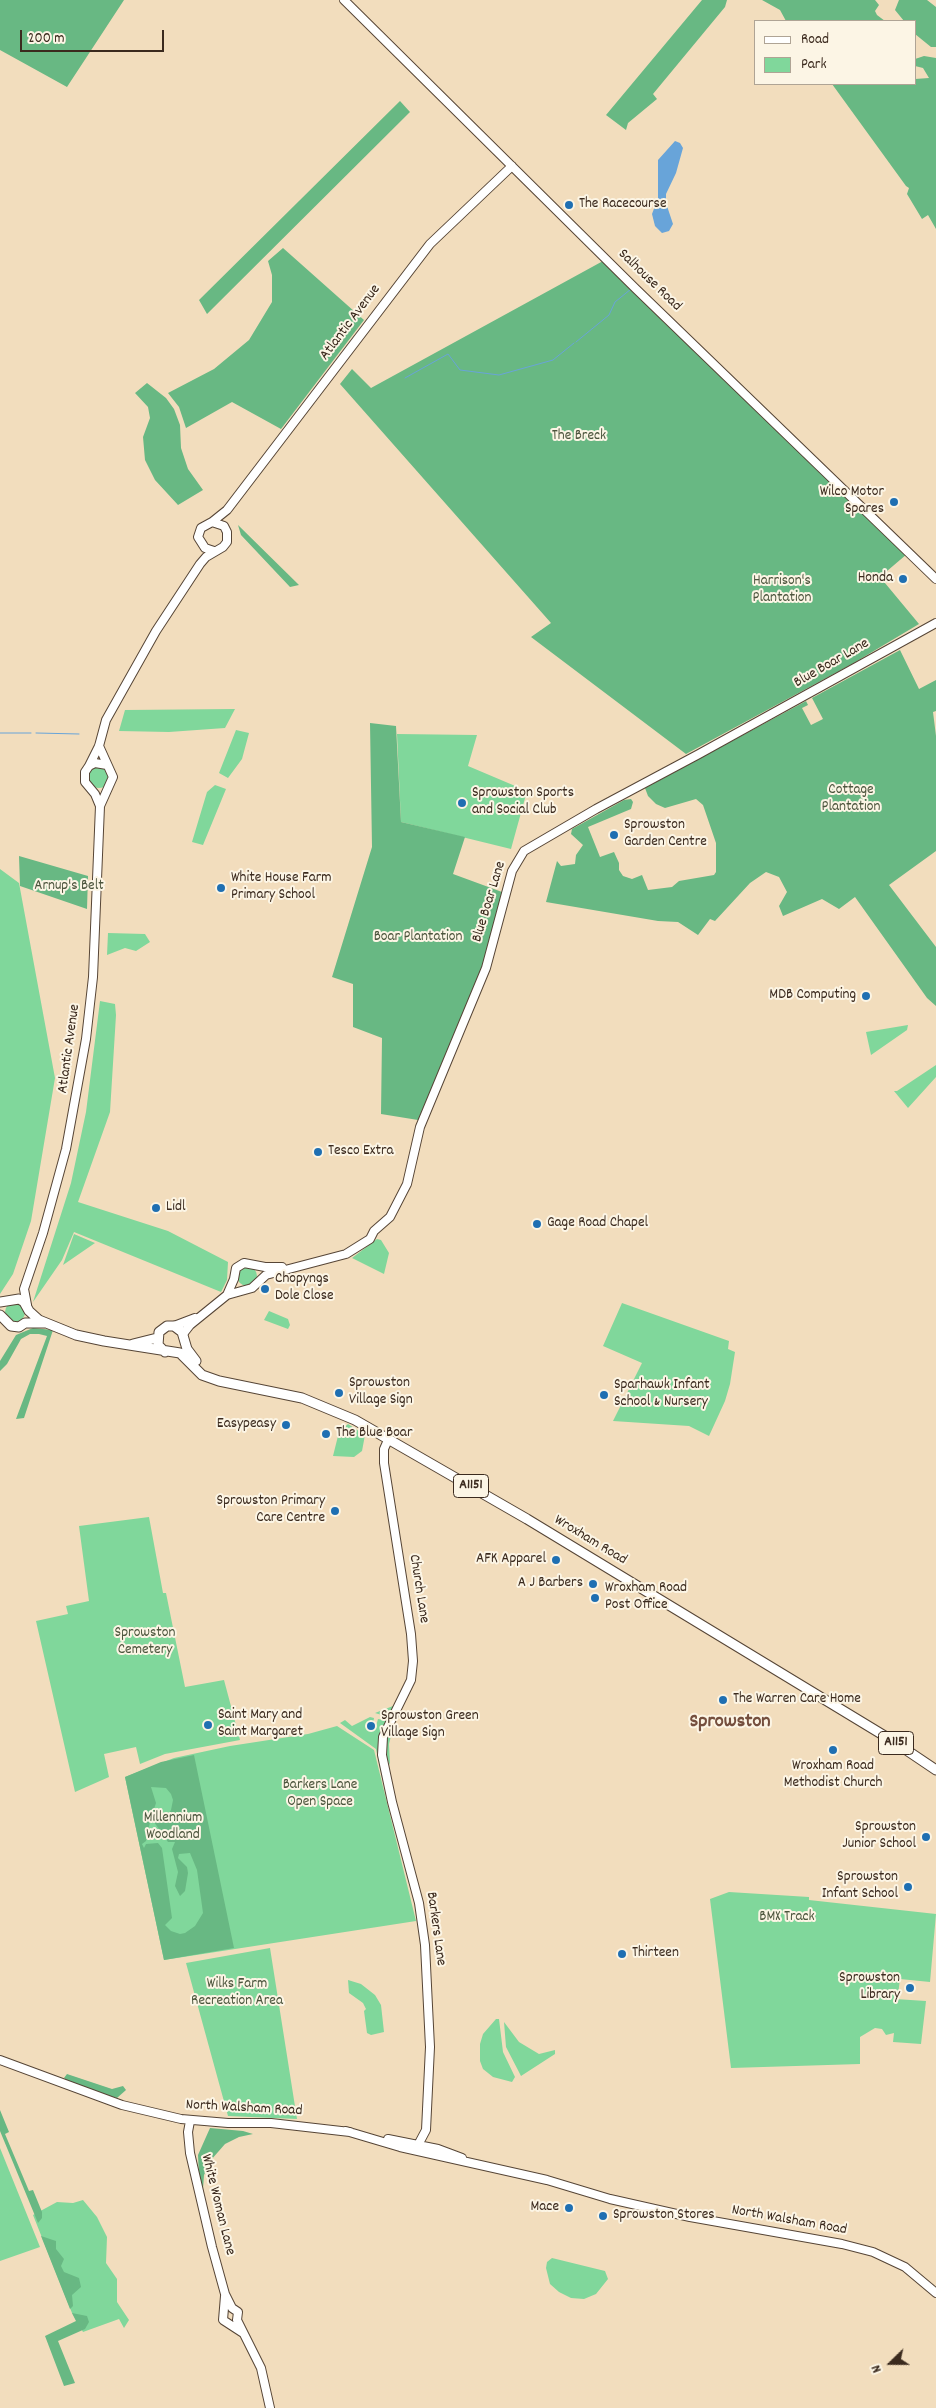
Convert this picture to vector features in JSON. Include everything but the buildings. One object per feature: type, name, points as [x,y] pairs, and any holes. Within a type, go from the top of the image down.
[{"type":"main road","name":"Wroxham Road","points":[[46,1323],[19,1299],[5,1301],[1,1316],[11,1326],[19,1326],[25,1323],[46,1323],[85,1337],[130,1344],[169,1353],[180,1353],[202,1375],[225,1383],[310,1400],[355,1420],[527,1519],[879,1732],[936,1770]]},
{"type":"main road","points":[[25,1323],[28,1308]]},
{"type":"main road","name":"Wroxham Road","points":[[169,1353],[158,1345],[157,1338],[162,1328],[174,1326]]},
{"type":"main road","points":[[174,1326],[184,1338],[193,1358],[211,1378]]},
{"type":"main road","name":"Wroxham Road","points":[[130,1344],[157,1338]]},
{"type":"main road","points":[[169,1353],[181,1348],[184,1338]]},
{"type":"street","name":"Salhouse Road","points":[[344,0],[936,579]]},
{"type":"street","name":"Atlantic Avenue","points":[[200,564],[202,546],[198,537],[203,525],[212,522],[227,510],[430,244],[512,166]]},
{"type":"street","name":"Atlantic Avenue","points":[[100,806],[84,778],[98,746],[106,720],[131,673],[200,564],[227,542],[227,532],[224,526],[227,510]]},
{"type":"street","points":[[212,522],[224,526]]},
{"type":"street","points":[[202,546],[214,551]]},
{"type":"street","name":"Blue Boar Lane","points":[[184,1338],[203,1314],[227,1295],[252,1288],[266,1275],[336,1258],[356,1249],[370,1239],[374,1231],[385,1222],[397,1206],[407,1184],[420,1127],[486,968],[512,871],[524,850],[936,622]]},
{"type":"street","name":"Atlantic Avenue","points":[[28,1308],[24,1289],[55,1194],[78,1091],[93,977],[100,806],[113,777],[98,746]]},
{"type":"street","points":[[89,766],[100,762],[108,766]]},
{"type":"street","points":[[91,789],[100,791],[107,788]]},
{"type":"street","name":"Blue Boar Lane","points":[[227,1295],[234,1279],[234,1273],[239,1265],[248,1262],[265,1267],[298,1268]]},
{"type":"street","points":[[254,1264],[260,1271],[260,1280]]},
{"type":"street","points":[[234,1279],[241,1288],[246,1289]]},
{"type":"street","points":[[5,1301],[24,1289]]},
{"type":"street","name":"Blue Boar Lane","points":[[174,1326],[203,1314]]},
{"type":"street","name":"Church Lane","points":[[383,1737],[411,1680],[413,1661],[411,1634],[384,1463],[384,1449],[388,1440]]},
{"type":"street","name":"Barkers Lane","points":[[383,1737],[383,1766],[413,1880],[425,1945],[430,2047],[426,2130],[422,2148]]},
{"type":"street","name":"North Walsham Road","points":[[0,2060],[122,2105],[190,2121],[228,2123],[271,2122],[346,2131],[422,2148],[476,2164],[690,2217],[842,2244],[873,2252],[905,2267],[936,2293]]},
{"type":"street","name":"White Woman Lane","points":[[190,2121],[188,2132],[190,2153],[204,2218],[225,2294],[232,2308],[238,2312],[234,2322]]},
{"type":"street","name":"White Woman Lane","points":[[225,2294],[223,2320],[234,2322],[244,2334],[263,2373],[270,2408]]},
{"type":"street","points":[[224,2311],[232,2308]]},
{"type":"green space","points":[[0,0],[124,0],[67,87],[0,50]]},
{"type":"green space","points":[[702,0],[727,0],[725,7],[653,94],[657,99],[628,123],[626,130],[606,115]]},
{"type":"green space","points":[[762,0],[875,0],[879,5],[875,11],[884,20],[785,20],[780,10]]},
{"type":"green space","points":[[899,0],[927,0],[936,7],[936,47],[931,47],[916,35],[916,20],[903,20],[895,10]]},
{"type":"green space","points":[[924,56],[936,58],[936,229],[928,215],[922,219],[907,194],[909,188],[833,85],[916,85],[916,79],[929,78],[923,68],[916,66],[916,59]]},
{"type":"green space","points":[[400,101],[410,112],[207,314],[199,300]]},
{"type":"green space","points":[[283,248],[364,320],[281,429],[232,402],[186,428],[179,407],[168,393],[214,369],[249,340],[272,302],[272,275],[268,261]]},
{"type":"green space","points":[[603,261],[907,554],[880,577],[919,624],[852,664],[686,754],[531,637],[551,623],[340,384],[352,369],[371,388]]},
{"type":"green space","points":[[147,383],[166,398],[174,409],[180,425],[181,448],[188,469],[203,490],[178,505],[155,480],[145,460],[143,437],[150,418],[148,407],[135,393]]},
{"type":"green space","points":[[238,525],[299,585],[290,587],[241,535]]},
{"type":"green space","name":"Cottage Plantation","points":[[900,650],[919,689],[936,680],[936,711],[933,712],[936,736],[936,851],[889,885],[936,947],[936,1006],[927,998],[855,897],[839,909],[822,899],[783,916],[779,906],[787,892],[779,877],[766,872],[750,883],[715,921],[710,919],[698,935],[678,922],[658,921],[546,902],[557,861],[561,866],[575,864],[576,855],[583,845],[571,834],[572,829],[624,800],[631,799],[633,802],[631,809],[588,827],[600,857],[614,852],[619,863],[619,870],[623,876],[632,879],[642,875],[648,890],[672,887],[679,881],[714,875],[716,872],[716,843],[703,805],[696,799],[665,808],[656,804],[648,796],[645,788],[806,701],[808,705],[802,708],[811,725],[823,719],[812,698]]},
{"type":"green space","points":[[235,709],[225,728],[169,732],[119,731],[125,710]]},
{"type":"green space","name":"Boar Plantation","points":[[370,723],[396,726],[401,822],[465,837],[453,874],[502,892],[490,945],[475,988],[418,1120],[381,1114],[382,1038],[353,1027],[353,984],[332,977],[372,847]]},
{"type":"green space","points":[[236,730],[249,733],[242,759],[228,778],[219,773]]},
{"type":"green space","name":"Sprowston Sports and Social Club","points":[[397,734],[477,735],[468,766],[527,791],[511,849],[401,822]]},
{"type":"green space","points":[[99,766],[107,769],[110,777],[107,785],[99,788],[91,785],[88,777],[91,769]]},
{"type":"green space","points":[[215,785],[226,789],[203,845],[192,842],[207,792]]},
{"type":"green space","name":"Arnup's Belt","points":[[19,856],[88,876],[87,909],[20,886]]},
{"type":"green space","points":[[0,869],[19,883],[55,1078],[31,1221],[13,1274],[0,1294]]},
{"type":"green space","points":[[108,933],[145,934],[150,942],[136,951],[125,948],[107,955]]},
{"type":"green space","points":[[100,1001],[115,1004],[116,1015],[110,1112],[78,1202],[168,1231],[228,1262],[227,1280],[221,1292],[74,1232],[62,1260],[33,1302],[71,1183],[86,1112]]},
{"type":"green space","points":[[908,1025],[907,1030],[871,1055],[866,1032]]},
{"type":"green space","points":[[936,1065],[936,1077],[908,1108],[894,1091],[897,1091]]},
{"type":"green space","points":[[74,1234],[95,1243],[63,1265]]},
{"type":"green space","points":[[377,1239],[381,1240],[389,1253],[384,1274],[352,1258]]},
{"type":"green space","points":[[247,1266],[254,1269],[257,1276],[254,1283],[247,1286],[240,1283],[237,1276],[240,1269]]},
{"type":"green space","points":[[11,1302],[19,1302],[25,1308],[25,1316],[19,1322],[11,1322],[5,1316],[5,1308]]},
{"type":"green space","points":[[622,1303],[729,1341],[728,1349],[735,1352],[730,1384],[725,1401],[709,1436],[689,1426],[613,1421],[642,1363],[603,1346]]},
{"type":"green space","points":[[269,1311],[288,1319],[290,1325],[288,1329],[264,1320]]},
{"type":"green space","points":[[33,1328],[53,1330],[24,1418],[16,1419],[47,1336],[30,1334],[21,1339],[7,1364],[0,1371],[0,1361],[16,1335]]},
{"type":"green space","points":[[348,1424],[365,1435],[362,1451],[354,1457],[333,1456],[339,1432]]},
{"type":"green space","name":"Sprowston Cemetery","points":[[149,1517],[163,1593],[166,1593],[185,1687],[224,1680],[240,1740],[165,1754],[140,1764],[136,1747],[104,1754],[109,1777],[75,1792],[36,1621],[68,1614],[66,1606],[89,1601],[79,1526]]},
{"type":"green space","points":[[393,1706],[400,1710],[395,1720],[389,1744],[390,1765],[386,1757],[382,1778],[376,1749],[340,1723],[345,1720],[352,1726],[370,1717],[374,1718],[373,1724],[376,1726],[378,1719],[384,1720],[385,1716],[375,1713]]},
{"type":"green space","name":"Barkers Lane Open Space","points":[[337,1726],[374,1750],[416,1921],[164,1960],[125,1777],[174,1758],[230,1746],[308,1734]]},
{"type":"green space","name":"Millennium Woodland","points":[[194,1755],[234,1948],[164,1960],[125,1777],[161,1762]],"holes":[[[151,1787],[166,1788],[171,1794],[173,1800],[171,1810],[165,1819],[160,1811],[153,1812],[156,1803]],[[150,1822],[154,1822],[168,1842],[175,1842],[172,1849],[178,1872],[175,1886],[180,1896],[185,1891],[188,1873],[187,1867],[178,1858],[179,1854],[190,1853],[197,1870],[203,1913],[195,1926],[185,1933],[180,1934],[171,1931],[165,1925],[172,1918],[162,1848],[158,1843],[146,1844],[144,1848],[142,1844],[146,1841]]]},
{"type":"green space","name":"BMX Track","points":[[729,1892],[809,1897],[809,1900],[936,1914],[930,1982],[900,1979],[898,1995],[895,1999],[926,2001],[921,2044],[893,2042],[894,2033],[886,2035],[882,2029],[875,2028],[860,2037],[860,2064],[731,2068],[710,1899]]},
{"type":"green space","name":"Wilks Farm Recreation Area","points":[[270,1948],[297,2119],[228,2116],[186,1963]]},
{"type":"green space","points":[[348,1980],[361,1984],[375,1995],[381,2005],[384,2032],[371,2035],[367,2033],[364,2011],[366,2009],[363,2003],[349,1993]]},
{"type":"green space","points":[[496,2019],[499,2019],[503,2052],[515,2077],[512,2082],[493,2077],[483,2069],[480,2061],[480,2044],[483,2034]]},
{"type":"green space","points":[[504,2022],[519,2042],[539,2054],[555,2050],[555,2054],[521,2076],[506,2047]]},
{"type":"green space","points":[[67,2074],[112,2089],[123,2086],[126,2090],[117,2098],[71,2084],[64,2078]]},
{"type":"green space","points":[[0,2110],[9,2132],[5,2134],[29,2191],[33,2190],[42,2212],[42,2218],[38,2223],[0,2131]]},
{"type":"green space","points":[[210,2128],[243,2131],[253,2134],[239,2137],[225,2144],[211,2160],[204,2175],[203,2189],[199,2177],[198,2155]]},
{"type":"green space","points":[[0,2148],[40,2247],[0,2261]]},
{"type":"green space","points":[[83,2200],[97,2217],[107,2237],[106,2263],[117,2279],[117,2302],[129,2320],[124,2328],[119,2319],[83,2332],[72,2313],[33,2215],[57,2202],[73,2203]]},
{"type":"green space","points":[[41,2236],[56,2241],[56,2249],[64,2259],[61,2266],[64,2272],[79,2278],[81,2287],[72,2295],[73,2306],[70,2309]]},
{"type":"green space","points":[[552,2258],[605,2271],[608,2279],[596,2294],[584,2299],[571,2298],[559,2292],[550,2284],[546,2268],[547,2262]]},
{"type":"green space","points":[[72,2313],[87,2316],[89,2322],[85,2329],[58,2341],[75,2383],[64,2386],[45,2336],[76,2321]]},
{"type":"water","points":[[675,141],[680,143],[683,148],[676,173],[666,194],[666,203],[673,224],[669,231],[662,233],[655,226],[652,214],[658,198],[658,160]]},
{"type":"waterway","points":[[576,342],[609,315],[615,302],[631,289]]},
{"type":"waterway","points":[[405,378],[448,354],[460,370],[499,375],[553,360],[574,343]]},
{"type":"waterway","points":[[0,733],[31,733]]},
{"type":"waterway","points":[[36,733],[79,734]]},
{"type":"place","name":"The Racecourse","points":[[569,205]]},
{"type":"place","name":"Wilco Motor Spares","points":[[894,502]]},
{"type":"place","name":"Honda","points":[[903,579]]},
{"type":"place","name":"Sprowston Sports and Social Club","points":[[462,803]]},
{"type":"place","name":"Sprowston Garden Centre","points":[[614,835]]},
{"type":"place","name":"White House Farm Primary School","points":[[221,888]]},
{"type":"place","name":"MDB Computing","points":[[866,996]]},
{"type":"place","name":"Tesco Extra","points":[[318,1152]]},
{"type":"place","name":"Lidl","points":[[156,1208]]},
{"type":"place","name":"Gage Road Chapel","points":[[537,1224]]},
{"type":"place","name":"Chopyngs Dole Close","points":[[265,1289]]},
{"type":"place","name":"Sprowston Village Sign","points":[[339,1393]]},
{"type":"place","name":"Sparhawk Infant School & Nursery","points":[[604,1395]]},
{"type":"place","name":"Easypeasy","points":[[286,1425]]},
{"type":"place","name":"The Blue Boar","points":[[326,1434]]},
{"type":"place","name":"Sprowston Primary Care Centre","points":[[335,1511]]},
{"type":"place","name":"AFK Apparel","points":[[556,1560]]},
{"type":"place","name":"A J Barbers","points":[[593,1584]]},
{"type":"place","name":"Wroxham Road Post Office","points":[[595,1598]]},
{"type":"place","name":"The Warren Care Home","points":[[723,1700]]},
{"type":"place","name":"Saint Mary and Saint Margaret","points":[[208,1725]]},
{"type":"place","name":"Sprowston Green Village Sign","points":[[371,1726]]},
{"type":"place","name":"Wroxham Road Methodist Church","points":[[833,1750]]},
{"type":"place","name":"Sprowston Junior School","points":[[926,1837]]},
{"type":"place","name":"Sprowston Infant School","points":[[908,1887]]},
{"type":"place","name":"Thirteen","points":[[622,1954]]},
{"type":"place","name":"Sprowston Library","points":[[910,1988]]},
{"type":"place","name":"Mace","points":[[569,2208]]},
{"type":"place","name":"Sprowston Stores","points":[[603,2216]]},
{"type":"district","name":"Sprowston","points":[[730,1723]]},
{"type":"park label","name":"The Breck","points":[[579,437]]},
{"type":"park label","name":"Harrison's Plantation","points":[[782,590]]}]
